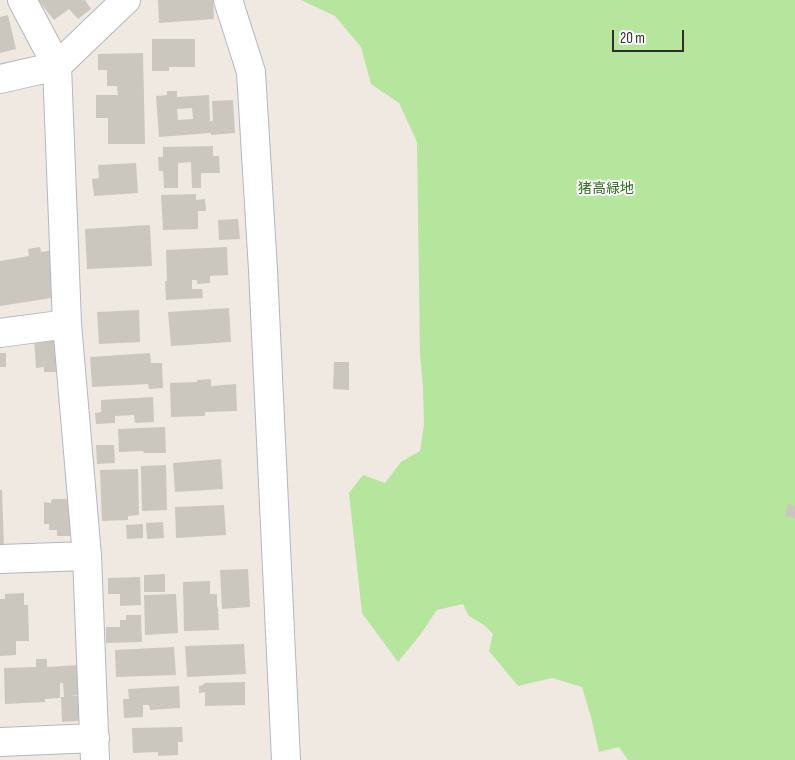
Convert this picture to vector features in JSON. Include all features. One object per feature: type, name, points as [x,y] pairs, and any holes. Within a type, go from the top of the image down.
[{"type":"street","points":[[0,742],[95,749],[87,556],[67,324],[57,66],[22,0]]},
{"type":"street","points":[[0,80],[57,66],[126,0]]},
{"type":"street","points":[[228,0],[250,72],[263,270],[286,760]]},
{"type":"street","points":[[0,333],[67,324]]},
{"type":"street","points":[[0,559],[87,556]]},
{"type":"green space","name":"猪高緑地","points":[[301,0],[795,0],[795,760],[628,760],[619,747],[599,752],[582,687],[552,678],[518,686],[489,651],[493,634],[484,625],[469,616],[463,604],[437,610],[398,662],[362,613],[349,493],[363,475],[385,483],[401,462],[420,451],[424,424],[420,355],[417,142],[399,103],[371,84],[361,47],[335,16]]},
{"type":"building","points":[[38,0],[85,0],[91,9],[78,19],[69,9],[54,20]]},
{"type":"building","points":[[158,0],[213,0],[214,19],[159,23]]},
{"type":"building","points":[[8,15],[16,49],[0,53],[0,17]]},
{"type":"building","points":[[152,39],[195,39],[195,67],[169,67],[169,71],[152,71]]},
{"type":"building","points":[[143,53],[145,144],[108,144],[108,118],[96,118],[96,95],[118,95],[117,86],[107,86],[107,70],[98,70],[98,54]]},
{"type":"building","points":[[167,91],[177,91],[177,97],[209,95],[210,121],[213,121],[212,101],[233,100],[235,133],[159,137],[156,96],[167,95]],"holes":[[[192,108],[193,119],[178,120],[177,109]]]},
{"type":"building","points":[[213,146],[213,156],[219,156],[220,173],[201,173],[201,188],[192,188],[191,162],[178,163],[178,188],[164,188],[163,171],[159,171],[158,157],[163,157],[163,147]]},
{"type":"building","points":[[136,163],[138,193],[94,196],[92,179],[99,178],[98,165]]},
{"type":"building","points":[[196,194],[196,200],[205,199],[206,211],[198,211],[198,229],[163,230],[161,195]]},
{"type":"building","points":[[238,219],[240,239],[219,240],[218,220]]},
{"type":"building","points":[[150,225],[152,266],[87,269],[85,229]]},
{"type":"building","points":[[40,247],[41,252],[55,250],[58,297],[0,306],[0,261],[29,256],[28,249]]},
{"type":"building","points":[[227,247],[228,275],[210,276],[210,283],[197,284],[197,280],[192,280],[192,289],[202,289],[203,298],[166,300],[166,250]]},
{"type":"building","points":[[229,308],[231,342],[171,346],[168,312]]},
{"type":"building","points":[[139,310],[140,342],[99,344],[97,312]]},
{"type":"building","points":[[60,336],[61,372],[44,372],[44,367],[36,368],[34,337]]},
{"type":"building","points":[[0,353],[6,353],[6,367],[0,367]]},
{"type":"building","points":[[150,353],[151,363],[162,363],[163,388],[149,389],[148,384],[92,387],[90,357]]},
{"type":"building","points":[[334,362],[349,362],[349,390],[333,389]]},
{"type":"building","points":[[211,379],[211,386],[236,384],[237,411],[205,412],[205,416],[171,417],[170,383],[197,382],[197,380]]},
{"type":"building","points":[[153,397],[154,422],[135,423],[134,415],[115,416],[115,423],[96,424],[95,413],[101,412],[101,400]]},
{"type":"building","points":[[165,427],[166,453],[144,453],[143,451],[119,452],[118,429]]},
{"type":"building","points":[[96,445],[114,445],[115,463],[97,464]]},
{"type":"building","points":[[221,459],[223,489],[175,492],[173,463]]},
{"type":"building","points":[[166,465],[167,510],[142,511],[141,466]]},
{"type":"building","points":[[138,469],[139,515],[128,516],[128,520],[102,521],[100,470]]},
{"type":"building","points":[[0,490],[2,490],[4,548],[0,549]]},
{"type":"building","points":[[52,499],[70,499],[71,536],[57,536],[57,530],[49,530],[49,524],[44,524],[44,502],[51,503]]},
{"type":"building","points":[[788,504],[795,506],[795,518],[785,516]]},
{"type":"building","points":[[224,505],[226,535],[176,538],[175,507]]},
{"type":"building","points":[[163,522],[164,538],[147,539],[146,523]]},
{"type":"building","points":[[143,524],[143,538],[127,539],[126,525]]},
{"type":"building","points":[[248,569],[250,607],[222,609],[220,570]]},
{"type":"building","points":[[165,574],[165,592],[144,592],[144,575]]},
{"type":"building","points":[[140,577],[141,605],[120,606],[120,594],[108,594],[108,578]]},
{"type":"building","points":[[210,581],[210,594],[217,594],[219,630],[184,631],[183,582]]},
{"type":"building","points":[[24,593],[24,605],[28,605],[29,641],[16,641],[16,655],[0,656],[0,599],[5,599],[5,594]]},
{"type":"building","points":[[176,594],[178,633],[145,635],[144,595]]},
{"type":"building","points":[[126,615],[141,615],[142,642],[106,643],[106,627],[120,627],[120,620],[126,620]]},
{"type":"building","points":[[244,644],[246,674],[187,677],[185,646]]},
{"type":"building","points":[[174,647],[176,675],[116,677],[115,650]]},
{"type":"building","points":[[36,659],[47,659],[47,667],[79,665],[80,695],[70,696],[78,696],[79,721],[62,722],[61,697],[64,697],[63,683],[60,683],[60,698],[45,699],[45,702],[5,704],[4,668],[36,667]]},
{"type":"building","points":[[245,682],[245,705],[205,706],[205,692],[199,693],[199,686],[204,685],[204,683]]},
{"type":"building","points":[[179,686],[180,708],[150,710],[149,705],[143,705],[143,717],[124,718],[123,699],[129,699],[128,689]]},
{"type":"building","points":[[182,727],[183,742],[178,742],[178,755],[158,756],[158,752],[133,753],[132,728]]}]
